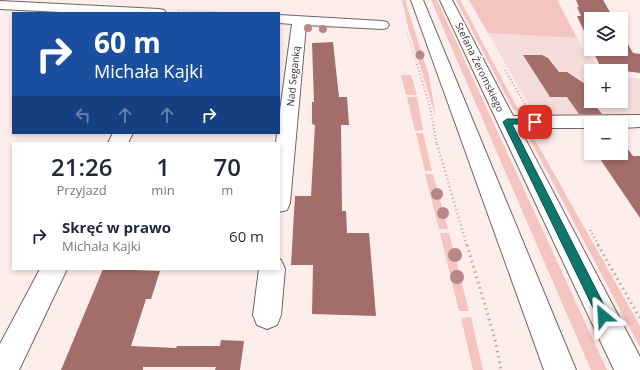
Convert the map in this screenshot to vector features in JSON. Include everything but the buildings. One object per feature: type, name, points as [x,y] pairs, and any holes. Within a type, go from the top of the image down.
[{"type":"main road","points":[[418,0],[560,370]]},
{"type":"main road","name":"Stefana Żeromskiego","points":[[446,0],[630,370]]},
{"type":"main road","points":[[0,5],[139,12]]},
{"type":"main road","points":[[280,19],[382,25]]},
{"type":"main road","name":"Nad Seganką","points":[[280,194],[299,20]]},
{"type":"main road","points":[[507,122],[640,121]]},
{"type":"main road","points":[[3,370],[53,270]]},
{"type":"main road","points":[[267,315],[272,270]]},
{"type":"path","points":[[405,26],[430,107],[438,150],[495,339],[502,370]]},
{"type":"shaded area","points":[[402,0],[405,0],[429,76],[436,118],[408,27]]},
{"type":"shaded area","points":[[431,0],[437,0],[607,370],[591,370]]},
{"type":"shaded area","points":[[456,0],[460,0],[520,113],[513,109]]},
{"type":"shaded area","points":[[469,0],[557,0],[577,38],[488,33]]},
{"type":"shaded area","points":[[488,33],[577,38],[584,51],[584,56],[589,56],[596,64],[584,64],[584,108],[628,108],[628,77],[640,79],[640,116],[535,116]]},
{"type":"shaded area","points":[[401,75],[411,75],[417,95],[406,95]]},
{"type":"shaded area","points":[[407,97],[417,97],[423,130],[415,131]]},
{"type":"shaded area","points":[[530,131],[640,326],[640,347],[527,134]]},
{"type":"shaded area","points":[[416,133],[423,133],[432,171],[425,171]]},
{"type":"shaded area","points":[[425,174],[433,174],[448,229],[439,229]]},
{"type":"shaded area","points":[[440,233],[449,233],[469,311],[459,311]]},
{"type":"shaded area","points":[[471,317],[483,370],[473,370],[461,318]]},
{"type":"route","points":[[535,122],[507,122],[603,316]]}]
